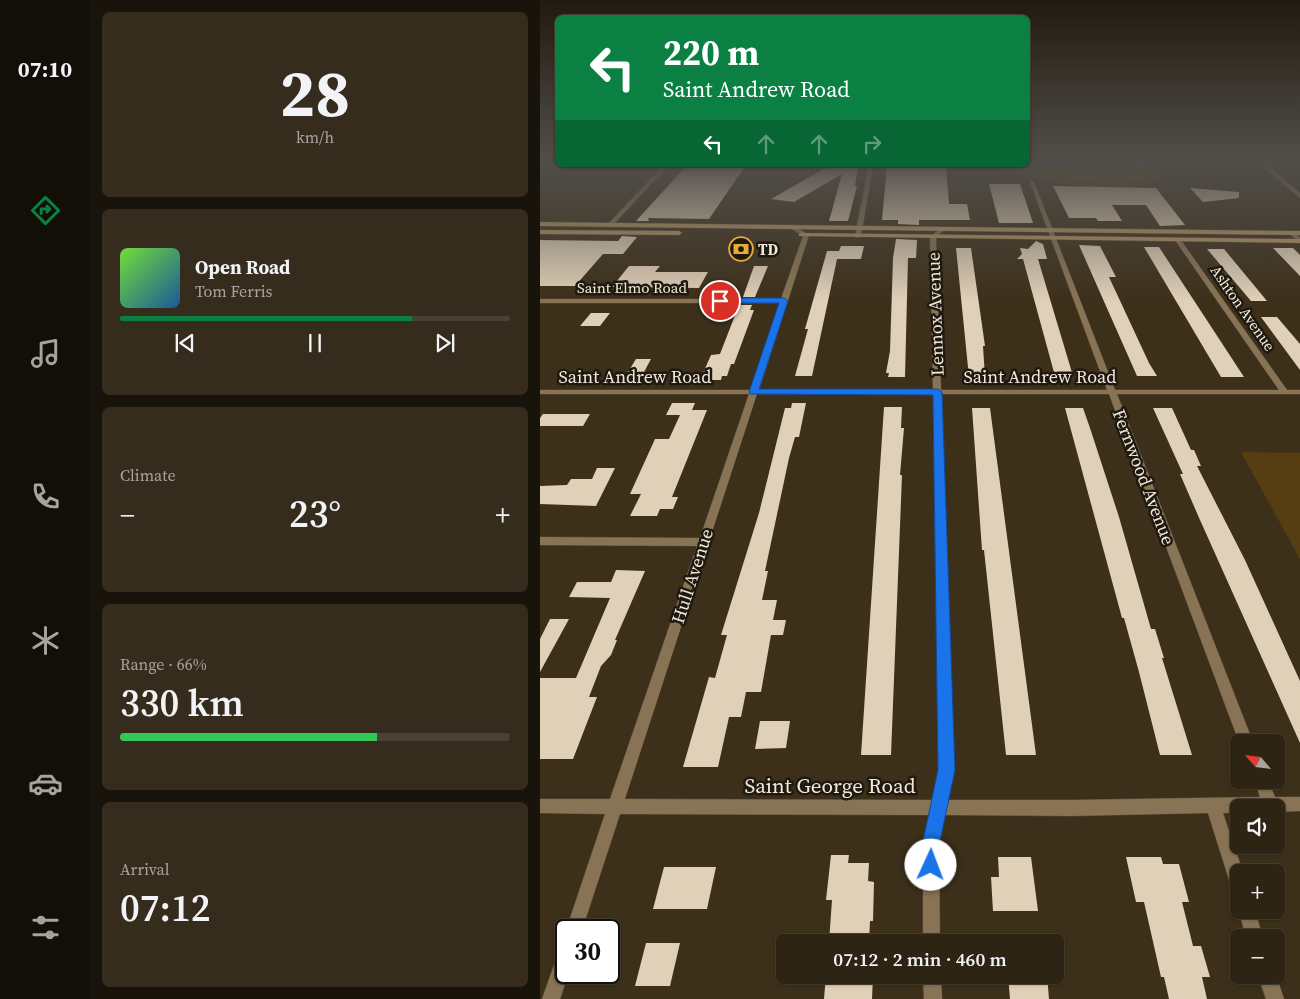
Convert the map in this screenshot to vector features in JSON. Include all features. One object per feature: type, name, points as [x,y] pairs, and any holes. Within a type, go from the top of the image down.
[{"type":"main road","points":[[540,224],[859,228],[938,233],[1051,234],[1178,240],[1300,241]]},
{"type":"main road","points":[[602,232],[610,225]]},
{"type":"main road","points":[[717,234],[732,227]]},
{"type":"main road","points":[[540,232],[748,234]]},
{"type":"main road","points":[[786,234],[858,236],[938,233],[1300,233]]},
{"type":"street","points":[[610,225],[627,208]]},
{"type":"street","points":[[858,236],[863,208]]},
{"type":"street","name":"Fernwood Avenue","points":[[1041,208],[1243,734]]},
{"type":"street","points":[[794,228],[806,235]]},
{"type":"street","name":"Lennox Avenue","points":[[932,934],[931,845],[946,770],[938,392],[938,233]]},
{"type":"street","points":[[1292,233],[1300,241]]},
{"type":"street","name":"Hull Avenue","points":[[578,919],[806,235]]},
{"type":"street","name":"Ashton Avenue","points":[[1178,240],[1285,392]]},
{"type":"street","name":"Saint Elmo Road","points":[[540,301],[784,301]]},
{"type":"street","name":"Saint Andrew Road","points":[[540,392],[1300,392]]},
{"type":"street","points":[[540,541],[704,542]]},
{"type":"street","name":"Saint George Road","points":[[1285,804],[1300,804]]},
{"type":"street","name":"Saint George Road","points":[[540,806],[1230,806]]},
{"type":"street","points":[[1214,807],[1232,864]]},
{"type":"street","points":[[551,999],[556,984]]},
{"type":"street","points":[[932,984],[933,999]]},
{"type":"street","points":[[1271,984],[1275,999]]},
{"type":"shaded area","points":[[1241,452],[1300,453],[1300,559]]},
{"type":"building","points":[[648,208],[717,208],[709,219],[648,218],[649,221],[636,221]]},
{"type":"building","points":[[833,208],[851,208],[848,221],[829,221]]},
{"type":"building","points":[[883,208],[968,208],[970,220],[919,220],[919,225],[898,224],[898,220],[882,220]]},
{"type":"building","points":[[995,208],[1028,208],[1033,223],[999,223]]},
{"type":"building","points":[[1064,208],[1114,208],[1122,221],[1098,221],[1096,218],[1069,218]]},
{"type":"building","points":[[1148,208],[1171,208],[1185,225],[1160,226]]},
{"type":"building","points":[[622,236],[637,237],[623,254],[603,254],[575,286],[540,286],[540,240],[618,241]]},
{"type":"building","points":[[896,239],[917,240],[916,258],[908,258],[905,377],[888,377],[889,373],[886,373],[890,351],[893,258]]},
{"type":"building","points":[[1036,241],[1043,244],[1047,259],[1038,259],[1073,376],[1055,376],[1023,259],[1017,259],[1022,254],[1020,248],[1028,249]]},
{"type":"building","points":[[1079,245],[1100,246],[1116,277],[1109,277],[1149,363],[1157,376],[1137,376]]},
{"type":"building","points":[[841,246],[864,246],[861,259],[837,259],[812,376],[795,376],[808,329],[805,329],[827,251],[839,251]]},
{"type":"building","points":[[1144,247],[1159,247],[1244,377],[1221,377]]},
{"type":"building","points":[[956,248],[971,248],[985,346],[983,346],[985,377],[969,377]]},
{"type":"building","points":[[1273,248],[1293,248],[1300,255],[1300,276]]},
{"type":"building","points":[[1207,249],[1224,249],[1267,301],[1251,301]]},
{"type":"building","points":[[629,266],[660,266],[655,272],[708,272],[699,288],[612,287]]},
{"type":"building","points":[[754,266],[768,266],[755,297],[743,297]]},
{"type":"building","points":[[739,305],[752,305],[750,310],[754,310],[734,364],[731,364],[727,376],[722,376],[721,380],[700,380],[711,355],[720,354]]},
{"type":"building","points":[[591,313],[610,313],[600,326],[580,326]]},
{"type":"building","points":[[1261,317],[1277,317],[1300,344],[1300,370]]},
{"type":"building","points":[[636,359],[651,359],[644,372],[628,372]]},
{"type":"building","points":[[672,403],[695,403],[692,410],[707,410],[672,497],[678,497],[673,509],[660,509],[657,516],[630,516],[641,494],[630,494],[655,439],[669,439],[680,415],[666,415]]},
{"type":"building","points":[[792,403],[806,403],[799,437],[795,437],[789,458],[765,571],[768,571],[762,600],[777,600],[773,620],[786,620],[783,635],[771,635],[761,692],[746,692],[741,717],[729,717],[718,767],[683,767],[709,677],[715,678],[727,635],[721,635],[759,513],[785,408],[791,408]]},
{"type":"building","points":[[884,407],[902,407],[901,428],[904,428],[900,475],[902,475],[891,755],[861,755]]},
{"type":"building","points":[[972,408],[990,408],[1036,755],[1006,755],[984,550],[982,550]]},
{"type":"building","points":[[1065,408],[1083,408],[1119,517],[1151,629],[1155,629],[1192,755],[1160,755],[1139,672],[1124,618],[1122,618]]},
{"type":"building","points":[[1153,408],[1172,408],[1191,450],[1194,450],[1201,466],[1197,466],[1245,560],[1300,681],[1300,743],[1200,520],[1180,474],[1183,474]]},
{"type":"building","points":[[543,414],[590,414],[583,426],[540,426],[540,418]]},
{"type":"building","points":[[597,468],[615,468],[596,506],[540,504],[540,486],[567,485],[571,479],[592,479]]},
{"type":"building","points":[[616,570],[645,571],[615,640],[617,640],[611,655],[601,666],[589,697],[597,697],[573,759],[540,759],[540,678],[576,678],[610,598],[569,597],[577,582],[611,582]]},
{"type":"building","points":[[550,619],[569,619],[540,672],[540,639]]},
{"type":"building","points":[[760,721],[790,721],[786,748],[755,749]]},
{"type":"building","points":[[831,855],[849,855],[848,863],[869,863],[868,881],[874,882],[873,921],[870,921],[869,934],[830,934],[832,900],[826,900]]},
{"type":"building","points":[[998,857],[1031,857],[1038,911],[993,911],[991,877],[999,877]]},
{"type":"building","points":[[1126,857],[1161,857],[1163,864],[1179,864],[1189,902],[1182,902],[1193,946],[1201,946],[1210,977],[1202,977],[1207,999],[1169,999],[1164,977],[1161,977],[1144,902],[1136,902]]},
{"type":"building","points":[[664,867],[716,867],[707,909],[653,909]]},
{"type":"building","points":[[646,943],[680,943],[670,986],[635,986]]},
{"type":"building","points":[[825,984],[873,984],[872,999],[824,999]]},
{"type":"building","points":[[1009,984],[1048,984],[1049,999],[1010,999]]},
{"type":"place","name":"TD","points":[[741,249]]},
{"type":"route","points":[[720,301],[784,301],[753,392],[938,392],[946,770],[931,845],[931,865]]}]
